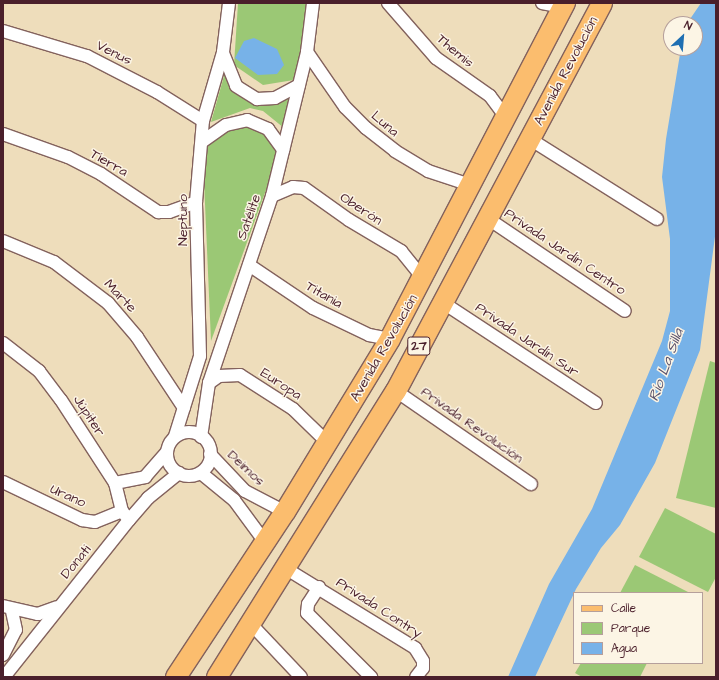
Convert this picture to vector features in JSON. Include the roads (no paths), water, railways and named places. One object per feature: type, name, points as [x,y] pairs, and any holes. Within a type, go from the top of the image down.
[{"type":"main road","name":"Avenida Revolución","points":[[217,677],[396,391],[602,3]]},
{"type":"main road","name":"Avenida Revolución","points":[[178,676],[286,512],[390,339],[424,279],[470,185],[564,5]]},
{"type":"street","name":"Neptuno","points":[[175,436],[184,408],[201,342],[196,202],[203,141],[203,121],[223,52],[229,3]]},
{"type":"street","name":"Satélite","points":[[201,437],[208,383],[272,196],[307,52],[313,3]]},
{"type":"street","name":"Themis","points":[[388,3],[436,58],[490,96],[506,117]]},
{"type":"street","points":[[542,3],[564,5]]},
{"type":"street","name":"Venus","points":[[3,31],[87,56],[157,92],[203,121]]},
{"type":"street","points":[[223,52],[236,86],[256,99],[275,98],[299,85]]},
{"type":"street","name":"Luna","points":[[307,52],[345,107],[366,128],[394,151],[428,171],[470,185]]},
{"type":"street","points":[[203,141],[226,125],[247,120],[268,129],[283,150]]},
{"type":"street","name":"Tierra","points":[[3,134],[68,157],[101,174],[158,212],[169,212],[196,202]]},
{"type":"street","points":[[530,139],[657,219]]},
{"type":"street","name":"Oberón","points":[[272,196],[293,187],[304,188],[349,220],[401,251],[424,279]]},
{"type":"street","name":"Privada Jardín Centro","points":[[488,218],[625,311]]},
{"type":"street","name":"Marte","points":[[3,241],[54,262],[108,303],[137,337],[184,408]]},
{"type":"street","name":"Titania","points":[[249,265],[313,308],[369,335],[390,339]]},
{"type":"street","name":"Privada Jardín Sur","points":[[442,302],[596,403]]},
{"type":"street","name":"Júpiter","points":[[3,343],[39,371],[115,483],[125,515]]},
{"type":"street","name":"Europa","points":[[208,383],[219,376],[240,375],[293,409],[328,443]]},
{"type":"street","name":"Privada Revolución","points":[[396,391],[531,484]]},
{"type":"street","points":[[115,483],[145,478],[166,453],[175,436],[186,433],[201,437],[209,444],[210,454],[201,473]]},
{"type":"street","points":[[166,453],[179,473],[201,473],[234,500],[265,542]]},
{"type":"street","name":"Deimos","points":[[210,454],[245,491],[286,512]]},
{"type":"street","name":"Donati","points":[[4,677],[59,606],[125,515],[179,473]]},
{"type":"street","name":"Urano","points":[[3,482],[82,520],[95,522],[125,515]]},
{"type":"street","name":"Privada Contry","points":[[285,568],[319,587],[415,648],[423,661],[423,668],[416,677]]},
{"type":"street","name":"Privada Contry","points":[[319,587],[308,604],[307,613],[371,677]]},
{"type":"street","points":[[8,609],[38,614],[59,606]]},
{"type":"street","points":[[3,655],[16,630],[8,609]]},
{"type":"street","points":[[250,623],[301,677]]},
{"type":"water","name":"Río La Silla","points":[[701,3],[716,3],[716,229],[700,350],[655,463],[620,525],[601,548],[575,592],[573,592],[573,595],[535,677],[508,677],[549,584],[592,509],[662,341],[670,311],[670,239],[662,177],[666,139],[680,56],[703,56],[703,16],[692,16]]},
{"type":"water","points":[[254,38],[277,49],[284,65],[277,74],[258,75],[235,58],[244,41]]}]
